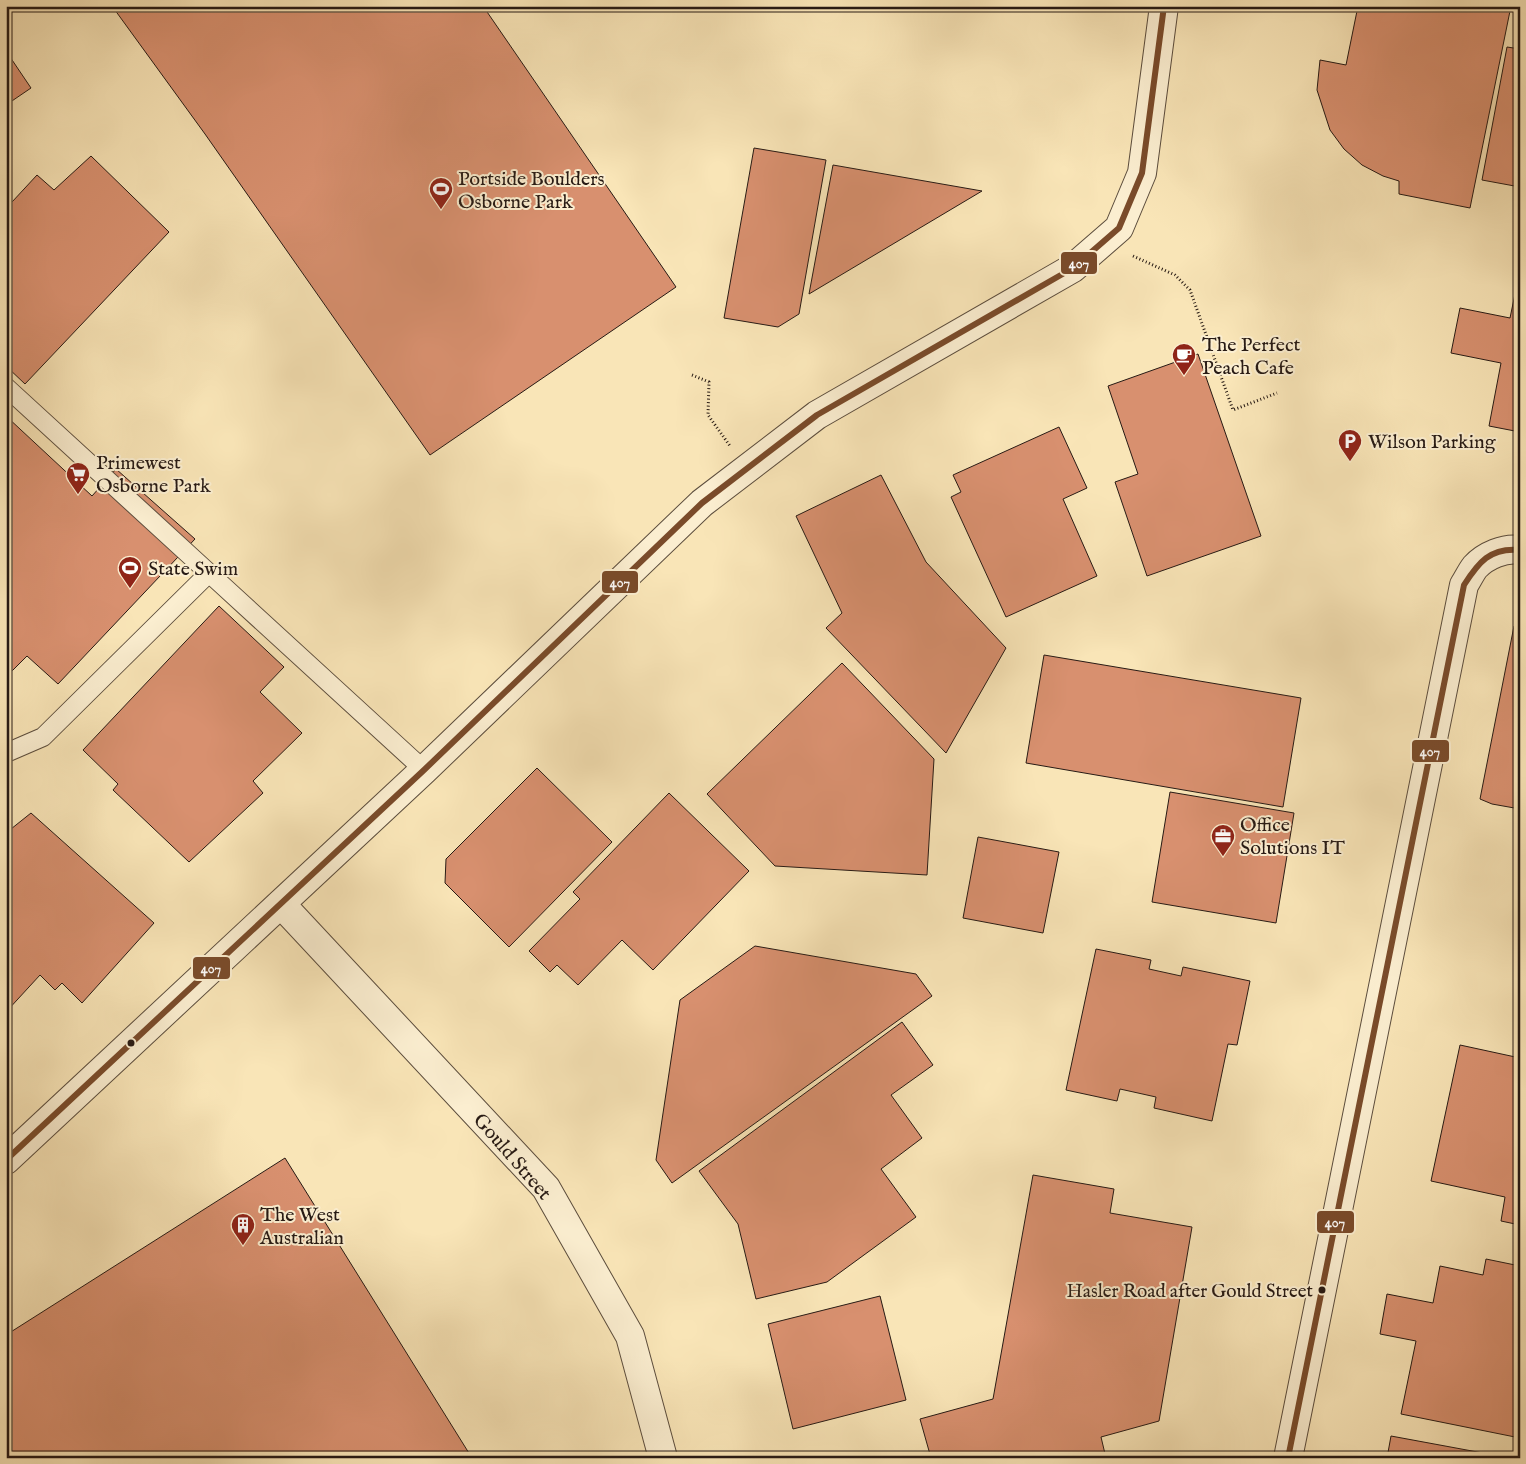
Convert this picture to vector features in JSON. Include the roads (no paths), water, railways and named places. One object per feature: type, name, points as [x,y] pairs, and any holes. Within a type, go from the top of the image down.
[{"type":"street","points":[[6,1160],[424,770],[702,502],[818,415],[1073,268],[1119,228],[1142,173],[1164,6]]},
{"type":"street","points":[[1288,1458],[1464,584],[1476,566],[1492,555],[1511,548],[1520,550]]},
{"type":"street","name":"Gould Street","points":[[281,904],[546,1188],[630,1336],[663,1458]]},
{"type":"lane","points":[[6,387],[424,770]]},
{"type":"lane","points":[[6,753],[43,737],[209,573]]},
{"type":"place","name":"Portside Boulders Osborne Park","points":[[441,210]]},
{"type":"place","name":"The Perfect Peach Cafe","points":[[1184,376]]},
{"type":"place","name":"Wilson Parking","points":[[1350,462]]},
{"type":"place","name":"Primewest Osborne Park","points":[[78,495]]},
{"type":"place","name":"State Swim","points":[[130,589]]},
{"type":"place","name":"Office Solutions IT","points":[[1223,857]]},
{"type":"place","name":"The West Australian","points":[[243,1246]]},
{"type":"place","name":"Hasler Road after Gould Street","points":[[1322,1290]]}]
